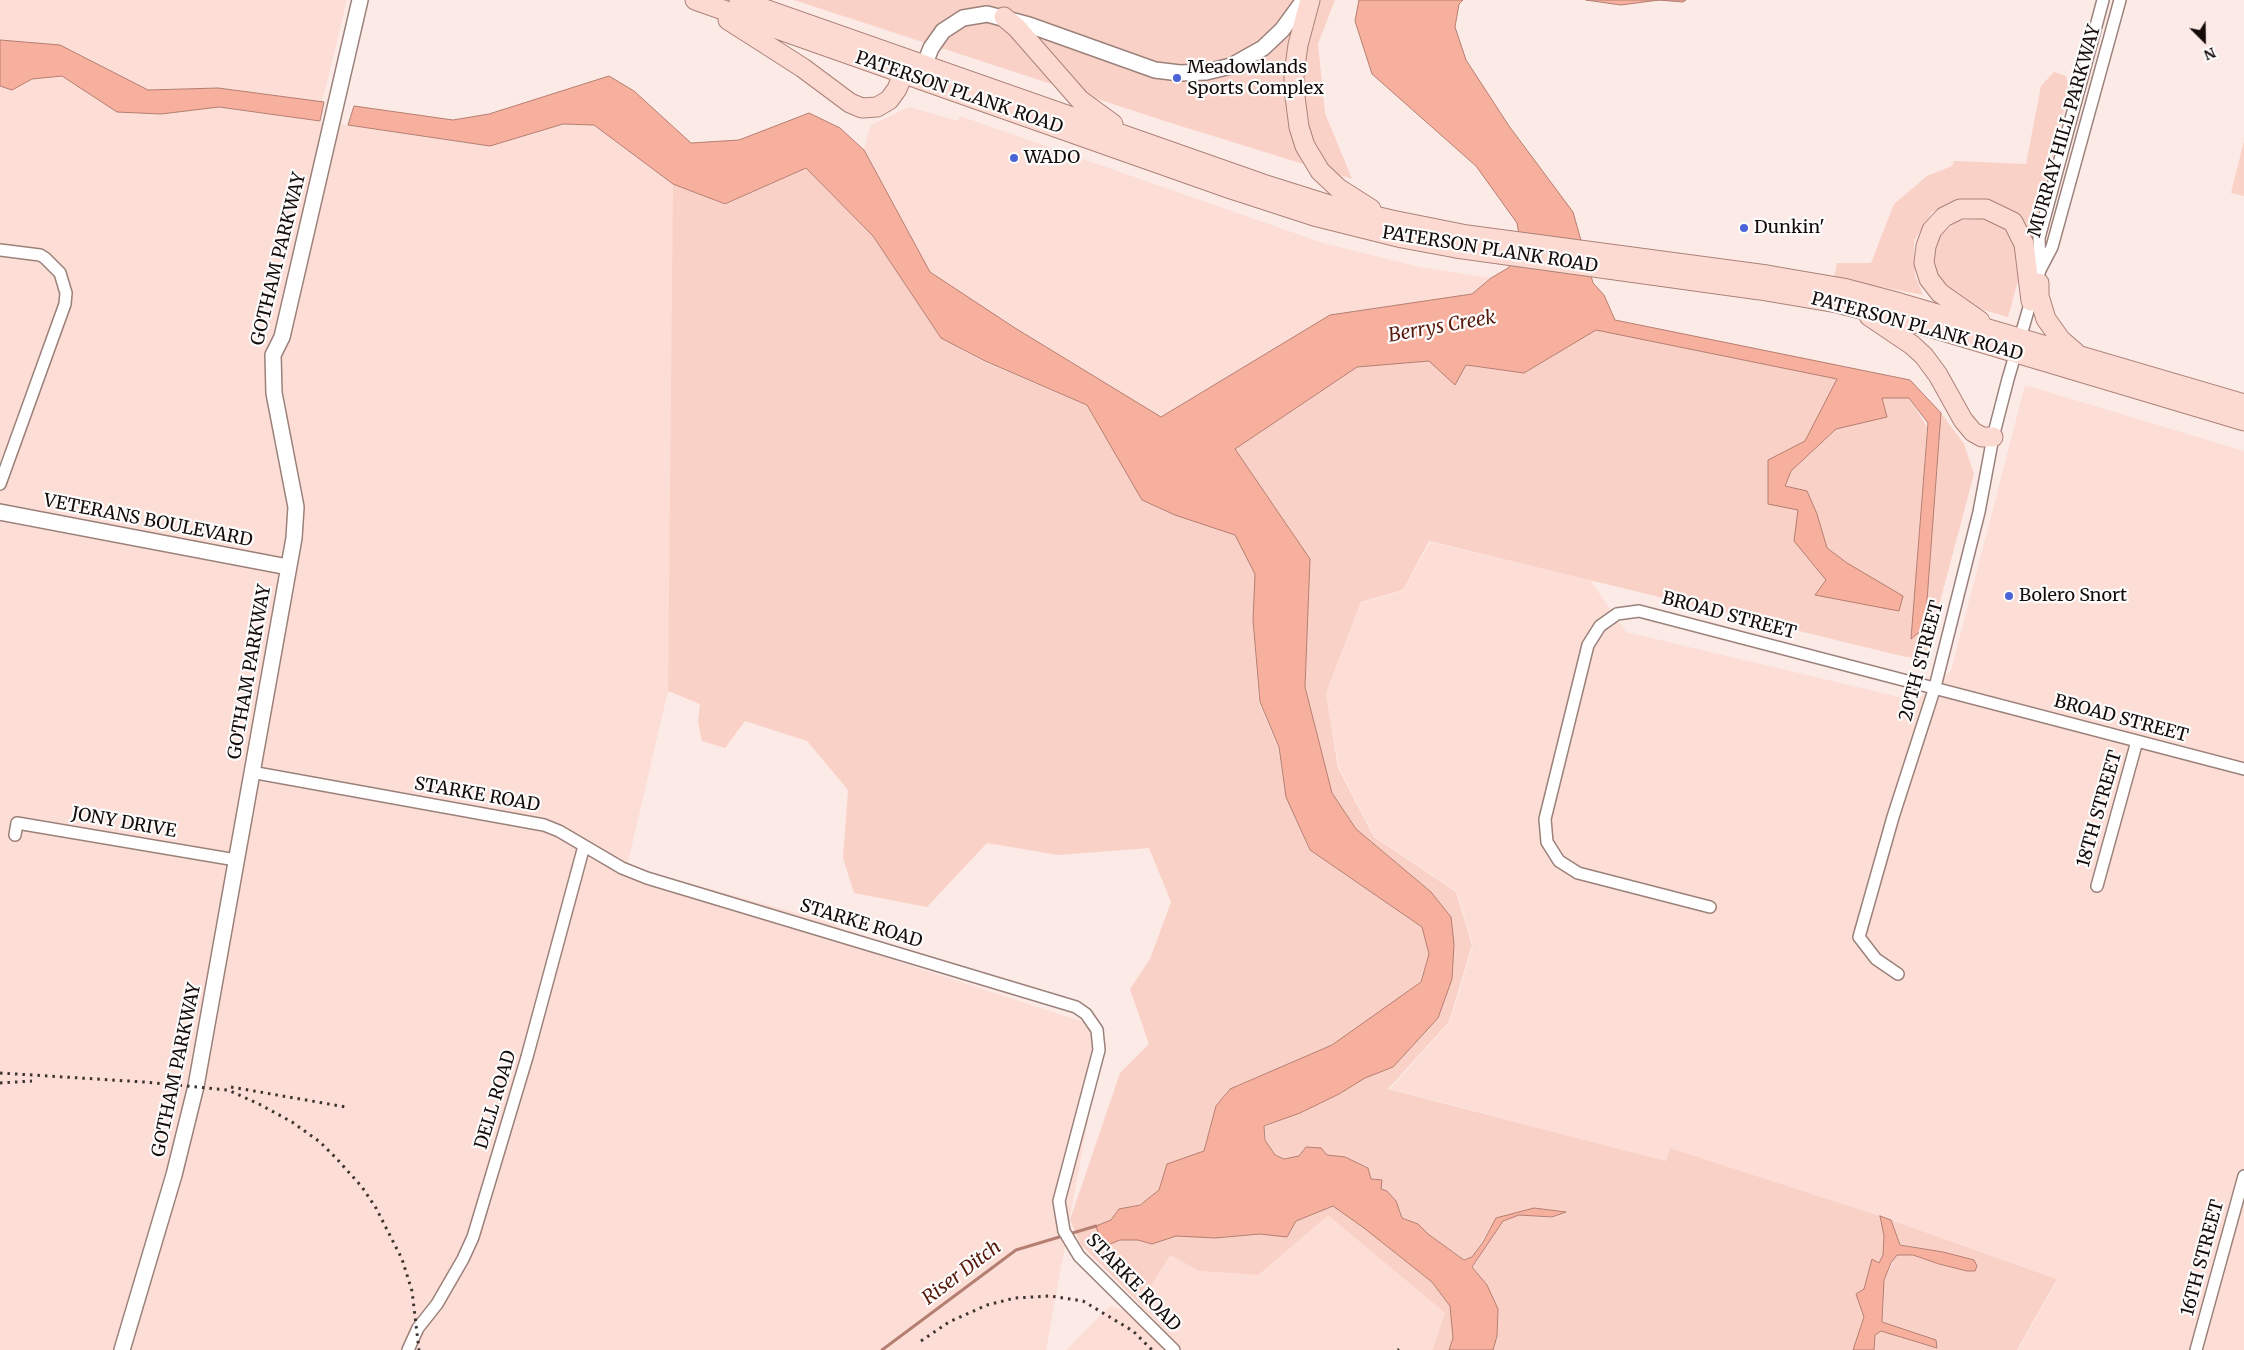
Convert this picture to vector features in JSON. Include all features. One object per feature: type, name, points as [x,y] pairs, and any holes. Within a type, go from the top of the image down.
[{"type":"main road","name":"PATERSON PLANK ROAD","points":[[739,0],[914,70],[1299,211],[1402,238],[1817,283],[1881,298],[1993,330],[2018,346],[2244,421]]},
{"type":"main road","points":[[1310,0],[1298,45],[1294,74],[1295,103],[1302,137],[1315,164],[1332,183],[1344,193],[1392,220]]},
{"type":"main road","name":"PATERSON PLANK ROAD","points":[[698,1],[1136,140],[1281,190],[1392,220],[1508,248]]},
{"type":"main road","points":[[698,1],[803,68],[856,106],[869,108],[883,104],[914,70]]},
{"type":"main road","points":[[1004,17],[1017,28],[1086,106],[1136,140]]},
{"type":"main road","points":[[1993,330],[1940,293],[1929,279],[1924,263],[1926,246],[1932,230],[1944,217],[1960,209],[1977,207],[1994,211],[2013,222],[2024,244],[2031,301]]},
{"type":"main road","name":"PATERSON PLANK ROAD","points":[[1598,260],[1855,307],[2018,346],[2079,356],[2244,404]]},
{"type":"main road","points":[[2040,270],[2039,296],[2046,319],[2061,340],[2079,356]]},
{"type":"main road","points":[[1855,307],[1919,350],[1933,368],[1967,426],[1978,435],[1988,438],[1993,436]]},
{"type":"street","name":"GOTHAM PARKWAY","points":[[122,1350],[188,1120],[208,1026],[296,522],[296,507],[274,393],[273,354],[282,337],[360,0]]},
{"type":"street","points":[[914,70],[939,36],[955,21],[978,14],[1004,17],[1156,70],[1195,74],[1231,66],[1263,48],[1282,30],[1304,0]]},
{"type":"street","name":"MURRAY HILL PARKWAY","points":[[2040,270],[2039,238],[2103,0]]},
{"type":"street","name":"MURRAY HILL PARKWAY","points":[[2018,346],[2040,270],[2052,247],[2120,0]]},
{"type":"street","points":[[0,250],[40,255],[45,258],[60,273],[66,293],[65,304],[0,484]]},
{"type":"street","name":"20TH STREET","points":[[1898,974],[1876,959],[1859,937],[1893,817],[1935,687],[1979,512],[1993,436],[2018,346]]},
{"type":"street","name":"VETERANS BOULEVARD","points":[[0,512],[288,567]]},
{"type":"street","name":"BROAD STREET","points":[[1710,907],[1578,873],[1558,861],[1547,842],[1545,819],[1588,645],[1600,626],[1617,614],[1639,611],[1935,687],[2244,770]]},
{"type":"street","name":"18TH STREET","points":[[2097,886],[2137,741]]},
{"type":"street","name":"STARKE ROAD","points":[[251,772],[544,825],[559,831],[622,868],[647,878],[1072,1006],[1086,1014],[1097,1030],[1099,1050],[1059,1201],[1062,1220],[1071,1244],[1079,1256],[1174,1350]]},
{"type":"street","name":"JONY DRIVE","points":[[16,835],[17,823],[236,860]]},
{"type":"street","name":"DELL ROAD","points":[[408,1350],[418,1328],[437,1304],[464,1259],[473,1238],[527,1057],[584,846]]},
{"type":"street","name":"16TH STREET","points":[[2196,1350],[2244,1176]]},
{"type":"shaded area","points":[[0,0],[347,0],[322,102],[218,88],[148,90],[60,46],[0,40]]},
{"type":"shaded area","name":"Meadowlands Sports Complex","points":[[794,0],[1335,0],[1318,44],[1325,113],[1352,179],[1171,123]]},
{"type":"shaded area","points":[[2054,72],[2066,76],[2069,89],[2033,240],[2013,213],[1969,199],[1932,212],[1914,241],[1915,276],[1923,295],[1834,278],[1837,263],[1871,263],[1894,204],[1927,176],[1952,166],[1954,161],[2026,164],[2041,86]]},
{"type":"shaded area","points":[[63,76],[117,112],[161,114],[219,107],[490,146],[563,124],[594,125],[673,184],[672,577],[668,691],[627,866],[833,923],[887,958],[1090,1024],[1100,1053],[1046,1350],[0,1350],[0,86],[12,90],[32,79]]},
{"type":"shaded area","points":[[909,107],[958,121],[960,116],[1323,243],[1420,267],[1491,278],[1472,294],[1330,315],[1161,417],[1015,328],[930,272],[864,150],[871,125]]},
{"type":"shaded area","points":[[2244,141],[2244,196],[2231,193]]},
{"type":"shaded area","points":[[806,168],[873,236],[941,338],[984,362],[1087,405],[1142,500],[1175,515],[1235,535],[1255,574],[1253,621],[1259,703],[1278,747],[1286,797],[1309,850],[1422,927],[1429,954],[1420,982],[1332,1045],[1229,1089],[1216,1106],[1204,1151],[1167,1164],[1159,1190],[1138,1205],[1119,1209],[1111,1220],[1097,1226],[1104,1247],[1120,1240],[1138,1240],[1152,1244],[1176,1236],[1215,1238],[1260,1234],[1287,1237],[1296,1221],[1333,1206],[1432,1282],[1450,1306],[1453,1338],[1449,1350],[1432,1350],[1445,1313],[1328,1215],[1259,1275],[1199,1271],[1170,1255],[1140,1304],[1081,1245],[1070,1220],[1120,1073],[1149,1044],[1130,989],[1150,959],[1171,902],[1149,848],[1058,855],[987,843],[927,907],[854,893],[843,858],[848,790],[807,741],[745,721],[725,748],[702,741],[698,722],[700,704],[668,691],[673,184],[725,205]]},
{"type":"shaded area","points":[[1986,218],[2008,231],[2021,251],[2022,266],[2008,317],[1970,306],[1941,283],[1932,256],[1941,234],[1958,221]]},
{"type":"shaded area","points":[[1596,330],[1838,379],[1805,441],[1768,460],[1798,510],[1826,580],[1815,595],[1847,563],[1827,548],[1817,514],[1785,486],[1791,471],[1836,429],[1886,417],[1882,398],[1909,398],[1927,427],[1912,638],[1925,627],[1941,413],[1964,444],[1974,474],[1925,658],[1906,657],[1429,541],[1403,590],[1361,602],[1326,693],[1338,768],[1374,837],[1456,892],[1472,945],[1449,1022],[1388,1089],[1666,1161],[1670,1148],[1880,1216],[1884,1236],[1883,1255],[1879,1263],[1872,1259],[1864,1289],[1856,1294],[1864,1317],[1853,1350],[1493,1350],[1497,1336],[1498,1309],[1487,1285],[1473,1267],[1503,1221],[1519,1215],[1552,1218],[1565,1212],[1534,1208],[1496,1218],[1472,1257],[1464,1259],[1428,1234],[1418,1224],[1402,1217],[1396,1201],[1388,1191],[1381,1189],[1382,1180],[1371,1179],[1368,1167],[1345,1157],[1327,1155],[1321,1148],[1306,1147],[1299,1156],[1284,1158],[1275,1155],[1266,1140],[1265,1127],[1300,1113],[1339,1094],[1365,1078],[1393,1067],[1437,1018],[1452,979],[1451,917],[1431,892],[1356,829],[1332,793],[1305,687],[1310,559],[1235,449],[1357,367],[1430,361],[1524,373]]},
{"type":"shaded area","points":[[2025,385],[2244,451],[2244,1350],[2018,1350],[2058,1279],[1880,1216],[1670,1148],[1666,1161],[1390,1089],[1450,1022],[1473,945],[1457,892],[1375,837],[1339,768],[1326,693],[1361,603],[1403,591],[1430,542],[1590,580],[1626,632],[1916,701],[1951,671]]},
{"type":"shaded area","points":[[1328,1214],[1445,1313],[1432,1350],[1066,1350],[1110,1306],[1134,1313],[1170,1255],[1199,1271],[1260,1275]]},
{"type":"shaded area","points":[[1891,1220],[2057,1279],[2017,1350],[1874,1350],[1875,1335],[1881,1331],[1937,1348],[1936,1340],[1883,1322],[1884,1280],[1897,1255],[1913,1255],[1938,1264],[1967,1271],[1975,1271],[1977,1266],[1973,1260],[1900,1244]]},
{"type":"water","name":"Berrys Creek","points":[[1359,0],[1463,0],[1459,4],[1455,27],[1466,60],[1509,126],[1573,212],[1593,283],[1604,295],[1615,320],[1910,380],[1941,413],[1925,627],[1911,639],[1928,423],[1909,398],[1882,398],[1887,417],[1836,429],[1791,471],[1785,486],[1807,491],[1817,514],[1827,548],[1847,563],[1903,596],[1899,611],[1815,595],[1826,580],[1794,541],[1798,510],[1768,504],[1768,460],[1805,441],[1837,379],[1596,330],[1524,373],[1466,365],[1455,385],[1429,361],[1357,367],[1235,449],[1310,559],[1305,687],[1332,793],[1356,829],[1431,892],[1451,917],[1454,944],[1452,979],[1438,1018],[1393,1067],[1365,1078],[1339,1094],[1300,1113],[1264,1126],[1265,1140],[1275,1155],[1284,1159],[1299,1156],[1306,1147],[1321,1148],[1327,1155],[1345,1157],[1368,1168],[1371,1179],[1382,1180],[1381,1189],[1387,1191],[1396,1201],[1402,1218],[1418,1224],[1428,1234],[1464,1260],[1472,1257],[1483,1242],[1496,1218],[1534,1208],[1566,1212],[1552,1217],[1519,1215],[1503,1221],[1472,1267],[1487,1285],[1498,1309],[1497,1336],[1493,1350],[1449,1350],[1453,1338],[1450,1306],[1432,1282],[1333,1206],[1296,1221],[1287,1237],[1260,1234],[1215,1238],[1176,1236],[1152,1244],[1138,1240],[1120,1240],[1103,1247],[1096,1226],[1111,1220],[1119,1209],[1140,1205],[1159,1190],[1167,1164],[1204,1151],[1216,1106],[1230,1089],[1332,1045],[1421,982],[1429,954],[1422,927],[1310,850],[1286,797],[1279,747],[1260,702],[1253,620],[1255,574],[1235,535],[1175,515],[1142,500],[1087,405],[985,361],[941,338],[873,236],[806,168],[725,204],[673,184],[594,125],[563,124],[490,146],[348,125],[354,106],[453,120],[489,114],[609,76],[634,91],[691,143],[739,140],[809,113],[840,128],[864,150],[930,272],[1015,328],[1161,417],[1330,315],[1472,294],[1491,278],[1508,268],[1522,251],[1517,223],[1476,166],[1372,74],[1355,21]]},
{"type":"water","points":[[1586,0],[1659,0],[1621,5]]},
{"type":"water","points":[[1659,0],[1686,0],[1683,2]]},
{"type":"water","points":[[0,40],[60,45],[148,90],[218,88],[324,102],[320,121],[219,107],[161,114],[117,112],[62,76],[32,79],[12,90],[0,86]]},
{"type":"water","points":[[1880,1216],[1891,1220],[1900,1245],[1943,1252],[1974,1260],[1977,1266],[1975,1271],[1967,1271],[1913,1255],[1897,1255],[1891,1263],[1884,1280],[1882,1322],[1936,1340],[1937,1348],[1881,1331],[1875,1335],[1874,1350],[1853,1350],[1864,1317],[1856,1294],[1864,1289],[1872,1259],[1879,1263],[1883,1255],[1884,1236]]},
{"type":"waterway","name":"Riser Ditch","points":[[882,1350],[1016,1250],[1096,1226]]},
{"type":"railway","points":[[0,1073],[144,1082],[228,1090],[292,1122],[320,1142],[336,1158],[362,1187],[376,1208],[402,1259],[412,1291],[419,1350]]},
{"type":"railway","points":[[0,1083],[32,1081]]},
{"type":"railway","points":[[231,1087],[346,1107]]},
{"type":"railway","points":[[921,1341],[949,1322],[987,1305],[1015,1298],[1050,1296],[1083,1301],[1133,1331],[1152,1350]]},
{"type":"place","name":"Meadowlands Sports Complex","points":[[1177,78]]},
{"type":"place","name":"WADO","points":[[1014,158]]},
{"type":"place","name":"Dunkin'","points":[[1744,228]]},
{"type":"place","name":"Bolero Snort","points":[[2009,596]]}]
